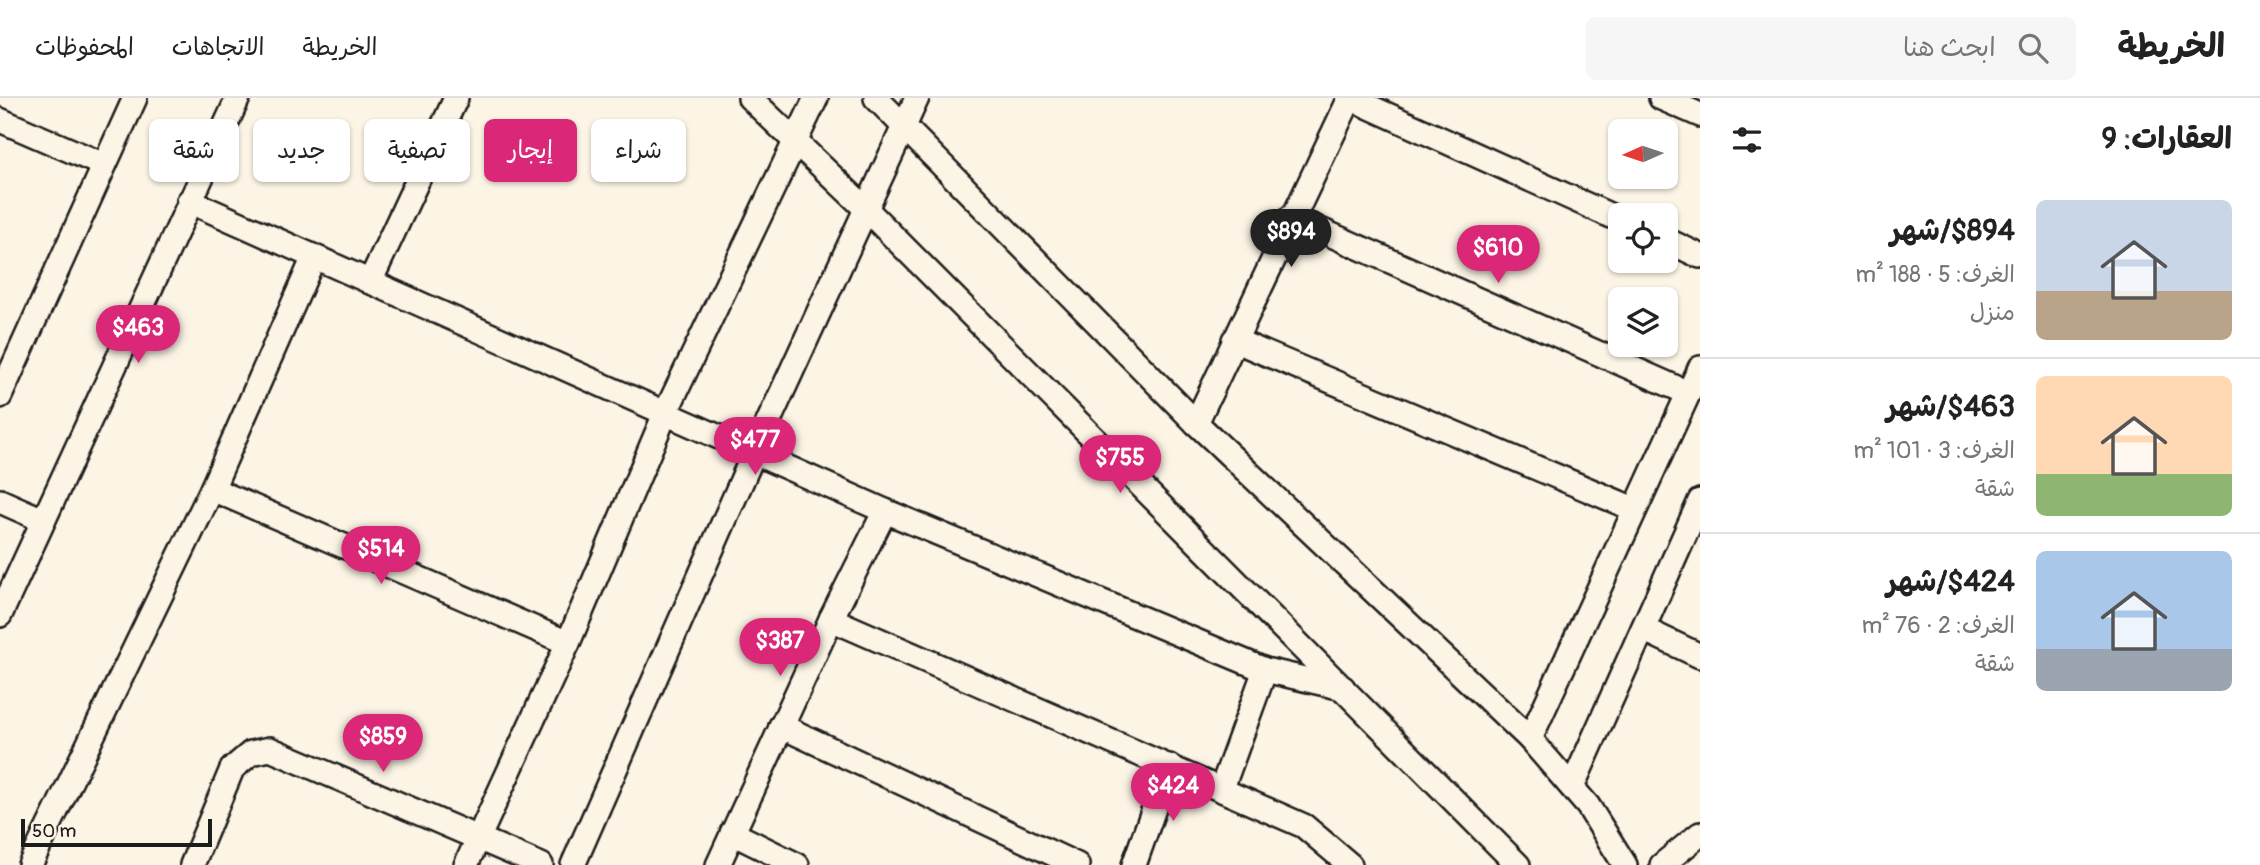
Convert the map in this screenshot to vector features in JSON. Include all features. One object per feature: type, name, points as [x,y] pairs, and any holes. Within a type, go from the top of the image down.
[{"type":"street","points":[[0,396],[135,98]]},
{"type":"street","points":[[0,615],[238,98]]},
{"type":"street","points":[[370,282],[456,98]]},
{"type":"street","points":[[750,98],[865,208],[1518,865]]},
{"type":"street","points":[[466,865],[568,643],[665,414],[816,98]]},
{"type":"street","points":[[876,98],[1196,423],[1530,738],[1572,787],[1625,865]]},
{"type":"street","points":[[573,865],[754,453],[917,98]]},
{"type":"street","points":[[1196,423],[1291,217],[1350,98],[1608,215]]},
{"type":"street","points":[[1661,98],[1700,115]]},
{"type":"street","points":[[0,120],[104,165]]},
{"type":"street","points":[[189,201],[885,511],[1265,670],[1343,688]]},
{"type":"street","points":[[1291,217],[1688,393]]},
{"type":"street","points":[[1678,246],[1700,256]]},
{"type":"street","points":[[30,865],[212,489],[314,257]]},
{"type":"street","points":[[1234,340],[1634,509]]},
{"type":"street","points":[[1530,738],[1700,368]]},
{"type":"street","points":[[212,489],[568,643]]},
{"type":"street","points":[[0,501],[43,520]]},
{"type":"street","points":[[1572,787],[1643,629],[1695,524],[1700,501]]},
{"type":"street","points":[[718,865],[831,619],[885,511]]},
{"type":"street","points":[[831,619],[1304,826],[1350,865]]},
{"type":"street","points":[[1643,629],[1700,656]]},
{"type":"street","points":[[1222,788],[1265,670]]},
{"type":"street","points":[[781,726],[1077,865]]},
{"type":"street","points":[[192,865],[232,769],[251,753],[270,749],[541,865]]},
{"type":"street","points":[[1134,865],[1169,766]]},
{"type":"street","points":[[732,834],[797,865]]},
{"type":"street","points":[[1662,865],[1700,834]]}]
